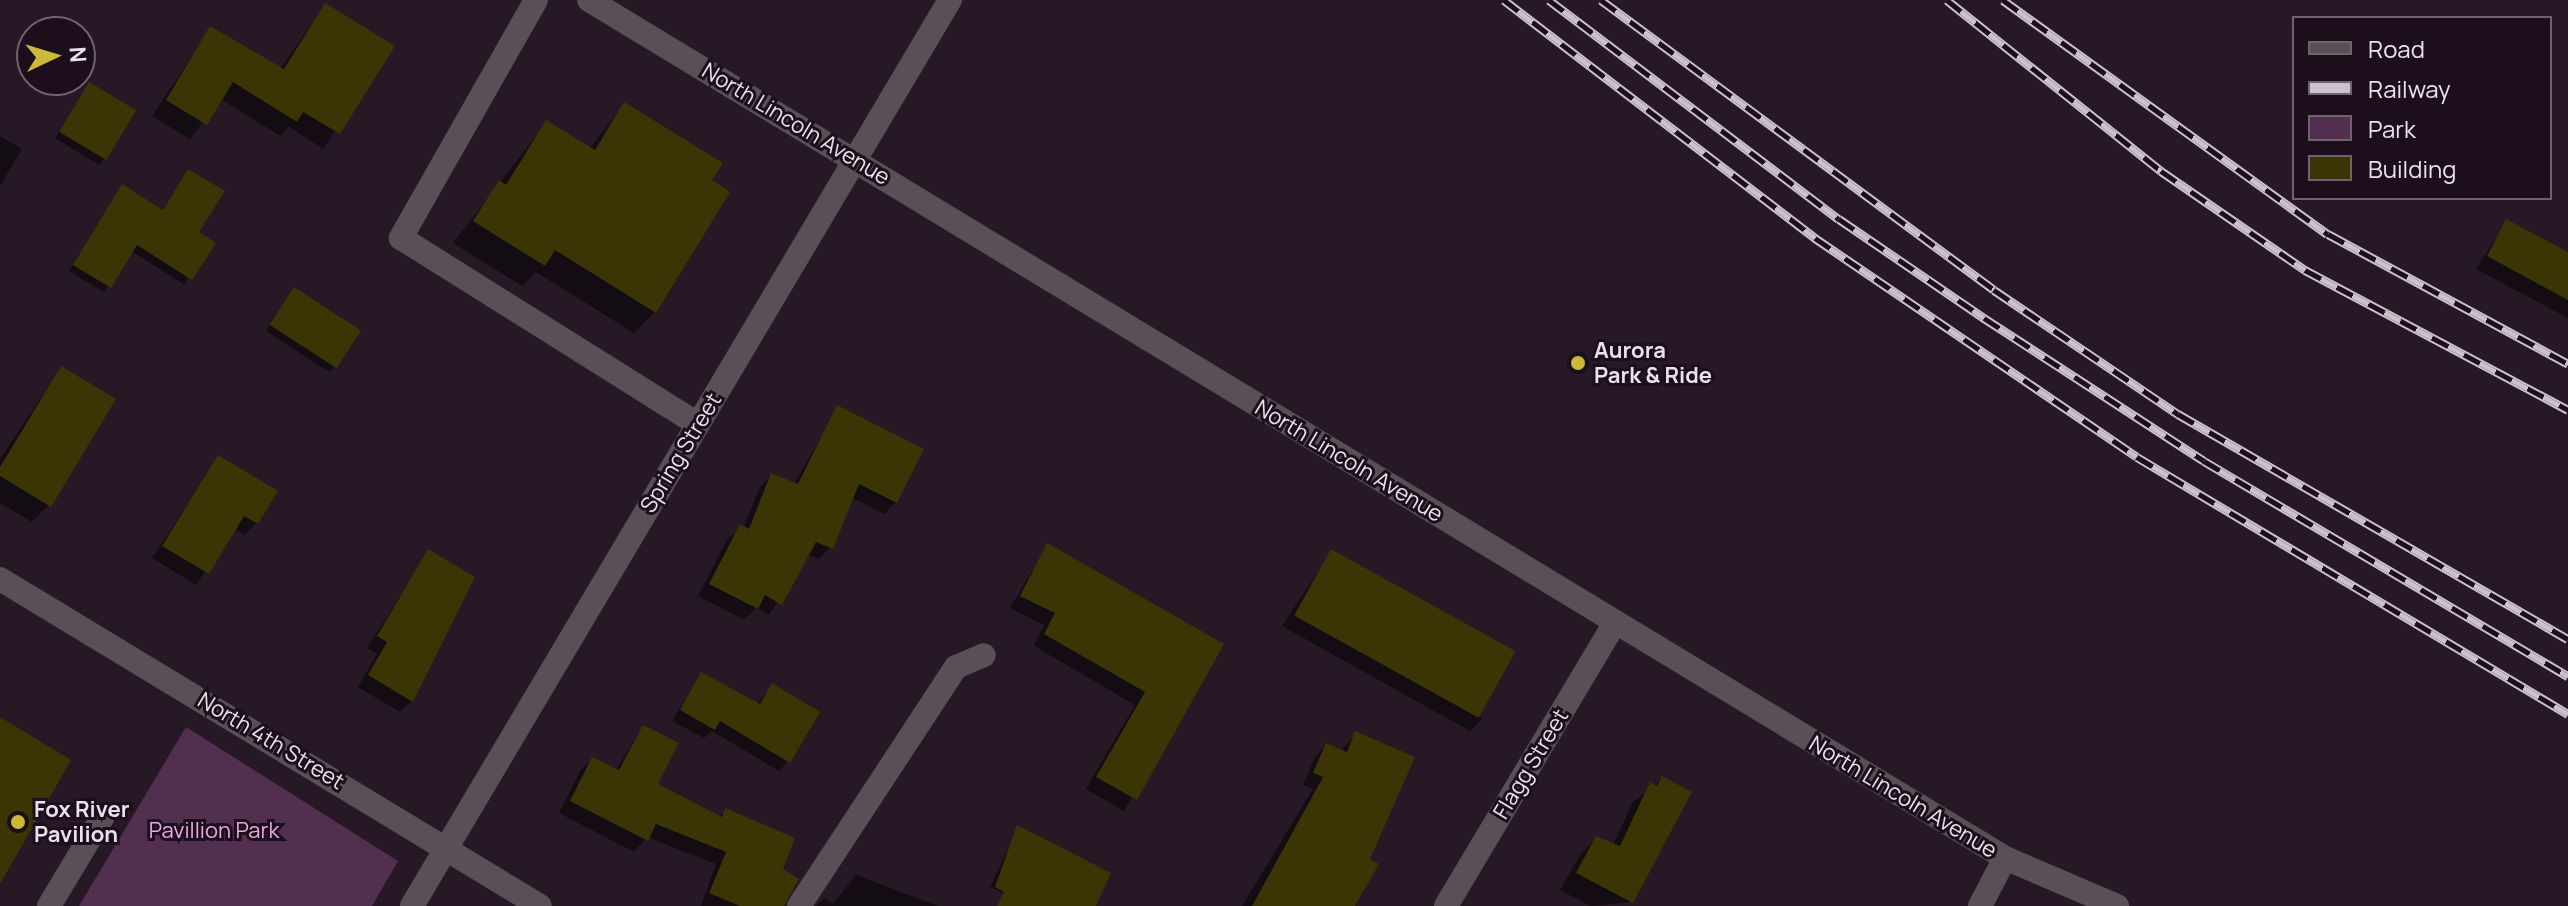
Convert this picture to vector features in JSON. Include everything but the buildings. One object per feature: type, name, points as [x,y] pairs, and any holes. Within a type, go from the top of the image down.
[{"type":"street","points":[[536,0],[401,238],[698,424]]},
{"type":"street","name":"North Lincoln Avenue","points":[[589,0],[2005,858],[2117,906]]},
{"type":"street","name":"Spring Street","points":[[412,906],[950,0]]},
{"type":"street","name":"North 4th Street","points":[[0,579],[449,846],[540,906]]},
{"type":"street","name":"Flagg Street","points":[[1446,906],[1615,622]]},
{"type":"street","points":[[799,906],[956,667],[984,655]]},
{"type":"street","points":[[49,906],[103,816]]},
{"type":"street","points":[[1980,906],[2005,858]]},
{"type":"green space","name":"Pavillion Park","points":[[186,727],[398,861],[372,906],[79,906]]},
{"type":"railway","points":[[1504,0],[1815,238],[2137,457],[2568,714]]},
{"type":"railway","points":[[1549,0],[1839,219],[1984,318],[2204,461],[2568,676]]},
{"type":"railway","points":[[1601,0],[1994,290],[2178,414],[2568,639]]},
{"type":"railway","points":[[1947,0],[2161,171],[2305,270],[2568,410]]},
{"type":"railway","points":[[2003,0],[2328,234],[2568,364]]},
{"type":"place","name":"Aurora Park & Ride","points":[[1578,363]]},
{"type":"place","name":"Fox River Pavilion","points":[[18,822]]}]
